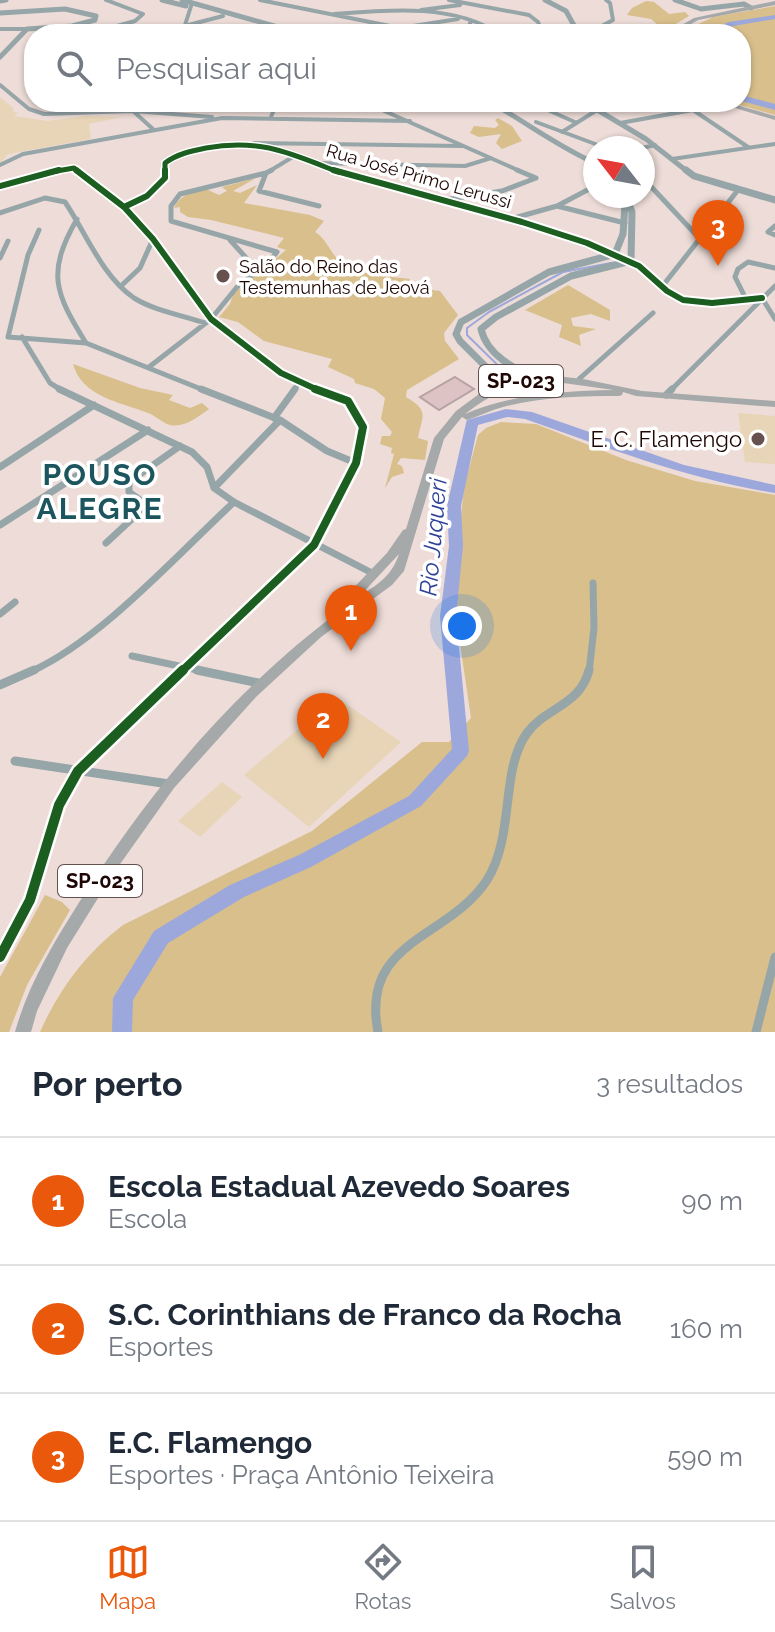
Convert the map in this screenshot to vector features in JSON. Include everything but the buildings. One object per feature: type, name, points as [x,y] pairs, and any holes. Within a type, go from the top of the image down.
[{"type":"main road","points":[[687,24],[749,4],[775,3]]},
{"type":"main road","points":[[751,111],[775,118]]},
{"type":"main road","name":"SP-023","points":[[317,634],[388,582],[400,568],[439,438],[454,419],[505,386],[537,378],[579,379],[640,393]]},
{"type":"main road","name":"SP-023","points":[[569,395],[578,390],[579,379]]},
{"type":"main road","name":"SP-023","points":[[505,386],[512,395],[525,402]]},
{"type":"main road","name":"SP-023","points":[[433,456],[467,417],[496,406],[569,395],[640,393],[775,404]]},
{"type":"main road","name":"SP-023","points":[[23,1032],[29,1010],[62,943],[108,869],[169,784],[374,574],[399,546],[415,517]]},
{"type":"main road","points":[[356,603],[372,582],[374,574]]},
{"type":"street","points":[[106,0],[143,14],[135,21],[124,24]]},
{"type":"street","points":[[162,0],[178,1],[265,24]]},
{"type":"street","points":[[260,0],[377,24]]},
{"type":"street","points":[[449,0],[529,15],[538,24]]},
{"type":"street","points":[[545,0],[566,11],[574,24]]},
{"type":"street","points":[[675,0],[701,9],[749,4]]},
{"type":"street","points":[[608,24],[612,22],[609,1]]},
{"type":"street","points":[[410,11],[470,4]]},
{"type":"street","points":[[192,5],[250,24]]},
{"type":"street","points":[[185,24],[192,5]]},
{"type":"street","points":[[0,13],[75,9],[89,11],[96,16],[91,22],[80,24]]},
{"type":"street","points":[[326,15],[380,9],[410,11],[477,24]]},
{"type":"street","points":[[192,24],[223,16]]},
{"type":"street","points":[[428,24],[457,20]]},
{"type":"street","points":[[0,29],[24,29]]},
{"type":"street","points":[[0,57],[4,46],[24,31]]},
{"type":"street","points":[[0,85],[24,105]]},
{"type":"street","points":[[38,112],[103,112]]},
{"type":"street","points":[[134,112],[154,130]]},
{"type":"street","points":[[152,112],[222,118],[410,121]]},
{"type":"street","points":[[271,117],[273,112]]},
{"type":"street","points":[[388,112],[536,178],[502,191],[444,200]]},
{"type":"street","points":[[512,112],[583,140]]},
{"type":"street","points":[[516,112],[533,122],[557,146],[583,157]]},
{"type":"street","points":[[552,112],[577,123]]},
{"type":"street","points":[[562,132],[595,112]]},
{"type":"street","points":[[601,112],[641,136]]},
{"type":"street","points":[[620,123],[682,112]]},
{"type":"street","points":[[696,112],[748,147]]},
{"type":"street","points":[[0,165],[23,154],[222,118]]},
{"type":"street","points":[[254,143],[462,146]]},
{"type":"street","name":"Rua José Primo Lerussi","points":[[124,207],[137,203],[153,191],[165,178],[165,163],[174,155],[189,150],[254,143],[296,155],[355,178],[514,218],[615,254],[647,271],[661,288],[683,300],[762,298]]},
{"type":"street","points":[[672,159],[775,144]]},
{"type":"street","points":[[655,145],[694,176],[775,200]]},
{"type":"street","points":[[149,367],[208,321],[237,287],[276,255],[274,249],[175,224],[169,219],[176,196],[266,173],[296,155]]},
{"type":"street","points":[[315,163],[465,166],[491,158]]},
{"type":"street","points":[[0,186],[69,168],[78,170],[124,207],[153,239],[208,321]]},
{"type":"street","points":[[266,173],[258,189],[261,193],[319,206]]},
{"type":"street","points":[[661,288],[738,190]]},
{"type":"street","points":[[655,191],[700,239]]},
{"type":"street","points":[[514,218],[557,206],[583,192]]},
{"type":"street","points":[[0,213],[45,198],[65,202],[121,286],[143,302],[208,321],[299,383],[341,397],[358,415],[363,427],[356,463],[314,545],[78,771],[59,805],[30,900],[0,957]]},
{"type":"street","points":[[557,206],[625,223]]},
{"type":"street","points":[[505,386],[460,341],[456,334],[461,322],[549,272],[615,254],[627,208]]},
{"type":"street","points":[[537,378],[514,368],[484,341],[481,329],[496,317],[571,276],[631,261],[630,208]]},
{"type":"street","points":[[77,219],[64,242],[53,279],[62,302],[86,343]]},
{"type":"street","points":[[775,226],[768,232],[775,235]]},
{"type":"street","points":[[8,337],[28,255],[39,230]]},
{"type":"street","points":[[229,238],[258,271]]},
{"type":"street","points":[[121,286],[140,268],[153,239]]},
{"type":"street","points":[[0,258],[8,241]]},
{"type":"street","points":[[746,299],[735,277],[738,269],[748,262],[775,268]]},
{"type":"street","points":[[666,395],[775,286]]},
{"type":"street","points":[[762,298],[775,319]]},
{"type":"street","points":[[579,379],[653,313]]},
{"type":"street","points":[[0,342],[8,337],[22,337],[86,343],[277,419],[327,451],[356,463]]},
{"type":"street","points":[[22,337],[50,383],[180,446],[203,460],[214,488],[234,502],[374,574]]},
{"type":"street","points":[[214,488],[277,419],[299,383]]},
{"type":"street","points":[[0,467],[94,405]]},
{"type":"street","points":[[0,525],[148,430]]},
{"type":"street","points":[[106,543],[147,505],[129,492],[129,482],[180,446]]},
{"type":"street","points":[[0,685],[48,664],[91,634],[234,502]]},
{"type":"street","points":[[378,1032],[371,1007],[376,985],[391,962],[474,895],[488,880],[500,850],[516,764],[525,735],[583,690],[593,651],[593,583]]},
{"type":"street","points":[[0,614],[15,602]]},
{"type":"street","points":[[132,656],[262,686]]},
{"type":"street","points":[[15,761],[169,784]]},
{"type":"street","points":[[756,1032],[775,957]]},
{"type":"shaded area","points":[[646,1],[654,2],[669,14],[685,12],[689,16],[676,24],[657,24],[651,19],[627,15],[632,8]]},
{"type":"shaded area","points":[[775,6],[775,115],[751,108],[751,24],[699,24],[713,17]]},
{"type":"shaded area","points":[[0,97],[14,109],[12,111],[18,113],[14,116],[47,121],[86,116],[122,117],[89,124],[91,139],[8,154],[0,163]]},
{"type":"shaded area","points":[[498,118],[512,126],[522,141],[502,149],[496,143],[501,134],[479,137],[470,133],[474,126],[495,128],[499,125],[495,120]]},
{"type":"shaded area","points":[[256,178],[233,191],[240,193],[257,185],[244,203],[310,215],[324,221],[315,232],[347,266],[383,276],[410,279],[408,287],[440,291],[458,315],[444,333],[445,341],[459,359],[407,390],[406,397],[421,410],[418,438],[428,441],[425,460],[401,458],[397,464],[402,466],[404,473],[392,477],[385,488],[394,454],[391,453],[392,448],[380,444],[382,436],[390,436],[392,432],[381,419],[385,398],[374,389],[355,383],[354,379],[328,367],[332,359],[264,341],[238,322],[219,317],[230,304],[233,294],[286,250],[277,247],[284,238],[188,217],[180,212],[180,207],[174,208],[191,193],[206,189],[219,195],[227,191],[222,187]]},
{"type":"shaded area","points":[[568,285],[610,310],[610,321],[591,314],[571,318],[573,326],[596,329],[579,335],[581,346],[559,337],[562,325],[525,310]]},
{"type":"shaded area","points":[[73,364],[140,388],[173,395],[169,400],[190,408],[202,403],[209,409],[186,423],[170,425],[93,391],[78,375]]},
{"type":"shaded area","name":"E. C. Flamengo","points":[[738,413],[775,416],[775,464],[745,462]]},
{"type":"shaded area","points":[[501,422],[536,424],[626,460],[695,481],[775,495],[775,1032],[40,1032],[75,973],[97,947],[123,925],[312,831],[422,742],[449,742],[471,718],[454,603],[462,548],[464,487],[478,435]]},
{"type":"shaded area","points":[[336,697],[401,742],[309,827],[244,775]]},
{"type":"shaded area","points":[[222,782],[242,797],[200,837],[178,821]]},
{"type":"shaded area","points":[[45,895],[62,902],[70,910],[27,985],[9,1032],[0,1032],[0,977]]},
{"type":"waterway","name":"Rio Juqueri","points":[[731,24],[775,17]]},
{"type":"waterway","name":"Rio Juqueri","points":[[751,101],[775,107]]},
{"type":"waterway","points":[[512,379],[467,335],[467,328],[489,312],[563,272],[611,263]]},
{"type":"waterway","name":"Rio Juqueri","points":[[122,1032],[123,998],[161,937],[237,891],[305,861],[415,801],[461,751],[448,616],[456,546],[454,506],[472,423],[506,413],[527,415],[679,468],[775,489]]},
{"type":"cycle path","points":[[0,186],[74,168],[124,207],[142,199],[165,178],[165,163],[172,158],[209,147],[258,144],[283,150],[356,178],[522,222],[587,243],[639,266],[667,291],[683,300],[712,303],[762,298]]},
{"type":"cycle path","points":[[0,957],[30,900],[59,805],[78,771],[314,545],[356,463],[363,438],[363,427],[348,401],[281,373],[211,319],[153,239],[124,207]]},
{"type":"place","name":"E.C. Flamengo","points":[[718,266]]},
{"type":"place","name":"Salão do Reino das Testemunhas de Jeová","points":[[223,276]]},
{"type":"place","name":"E. C. Flamengo","points":[[758,439]]},
{"type":"place","name":"Escola Estadual Azevedo Soares","points":[[351,651]]},
{"type":"place","name":"S.C. Corinthians de Franco da Rocha","points":[[323,759]]},
{"type":"district","name":"POUSO ALEGRE","points":[[100,491]]}]
